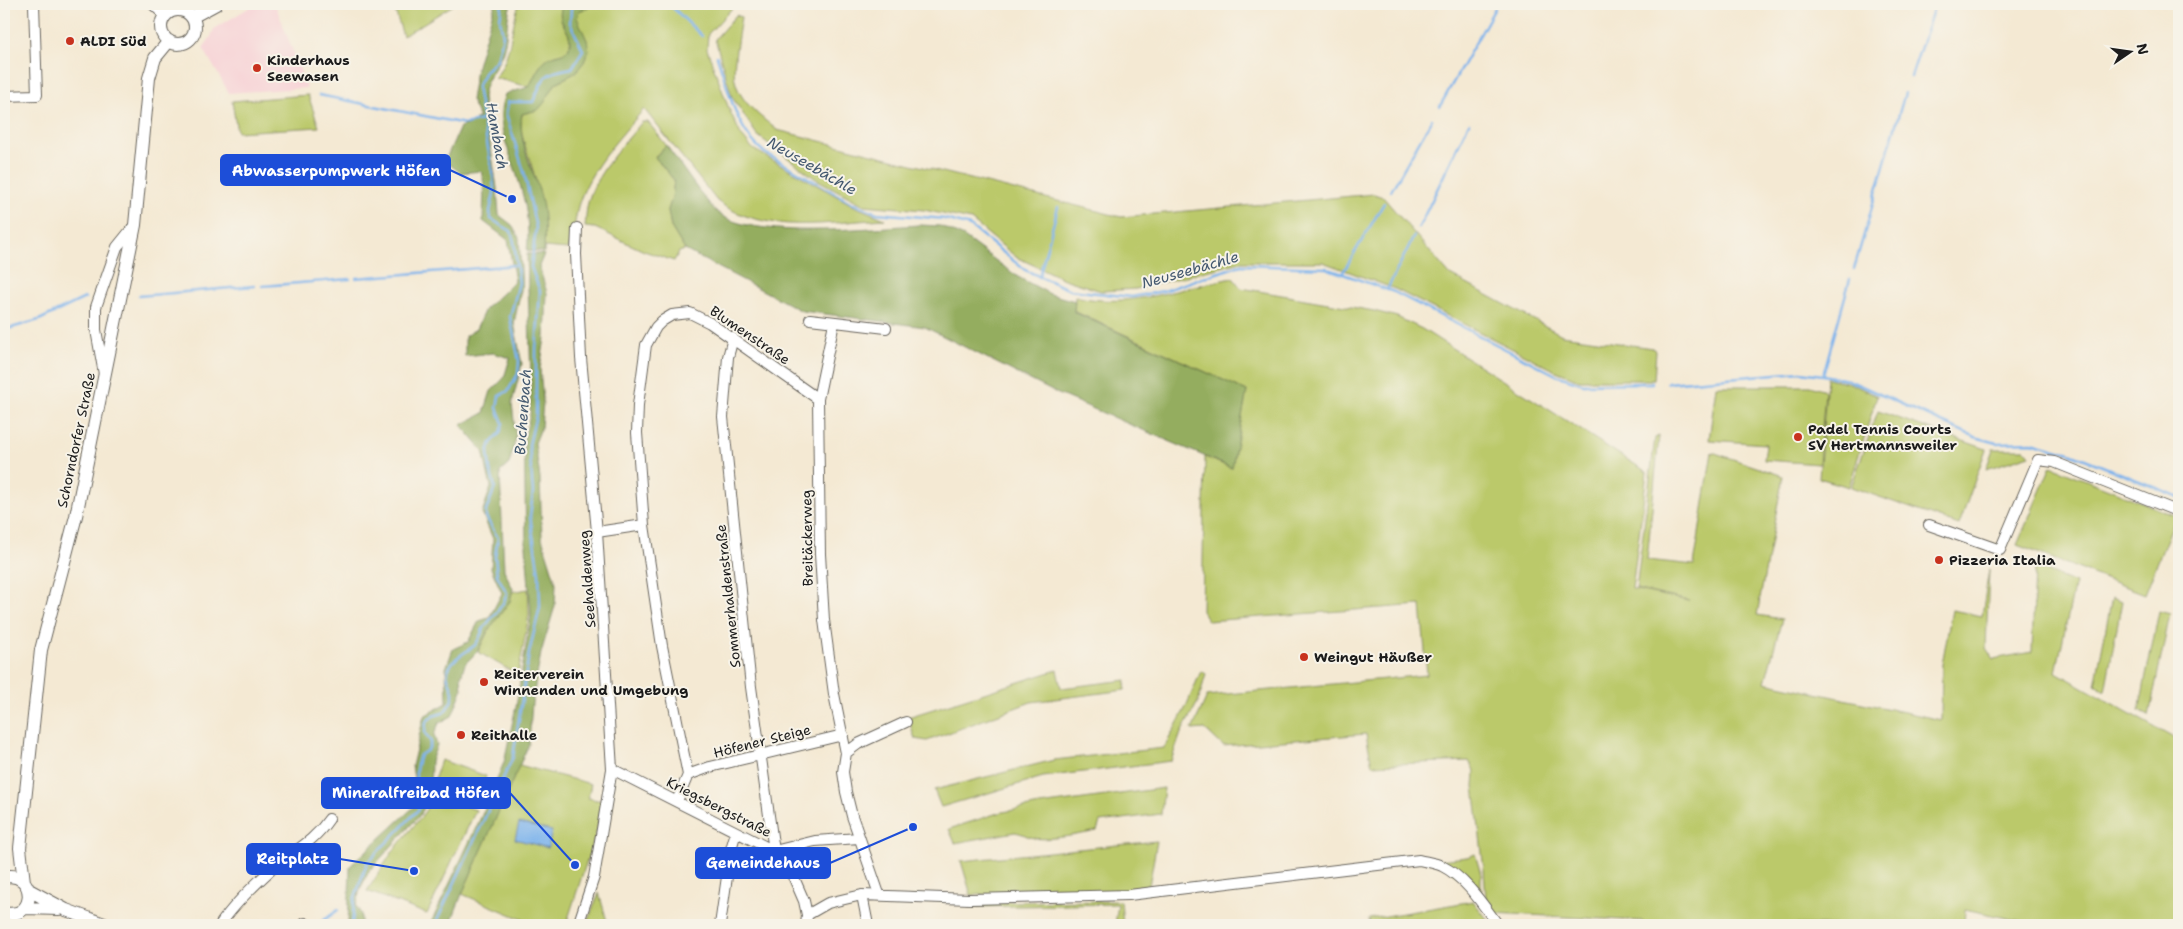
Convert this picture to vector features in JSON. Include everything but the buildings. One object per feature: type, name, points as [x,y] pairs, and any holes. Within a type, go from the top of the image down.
[{"type":"street","points":[[4,96],[37,95],[34,4]]},
{"type":"street","points":[[154,4],[166,15]]},
{"type":"street","points":[[192,17],[216,4]]},
{"type":"street","points":[[179,10],[192,17],[194,28],[191,38],[183,43],[169,41],[164,36],[161,26],[166,15],[172,11],[179,10]]},
{"type":"street","name":"Schorndorfer Straße","points":[[15,912],[28,902],[20,848],[41,650],[76,516],[134,225],[149,78],[155,58],[169,41]]},
{"type":"street","points":[[104,380],[96,330],[96,307],[117,248],[134,225]]},
{"type":"street","name":"Seehaldenweg","points":[[577,228],[576,254],[581,358],[597,532],[612,769],[594,877],[578,925]]},
{"type":"street","name":"Blumenstraße","points":[[688,775],[662,646],[644,525],[637,433],[642,368],[650,336],[656,327],[672,315],[690,313],[701,317],[818,399]]},
{"type":"street","points":[[810,319],[886,328]]},
{"type":"street","name":"Breitäckerweg","points":[[834,323],[818,399],[820,554],[824,620],[834,694],[846,753],[843,772],[845,785],[852,816],[879,894]]},
{"type":"street","name":"Sommerhaldenstraße","points":[[732,338],[728,357],[723,417],[751,687],[774,851]]},
{"type":"street","points":[[1929,525],[2000,550],[2038,460],[2054,462],[2174,510],[2179,509]]},
{"type":"street","points":[[597,532],[644,525]]},
{"type":"street","points":[[846,753],[858,744],[906,722]]},
{"type":"street","name":"Höfener Steige","points":[[688,775],[710,767],[843,735]]},
{"type":"street","name":"Kriegsbergstraße","points":[[612,769],[774,851],[794,878],[804,901],[806,920]]},
{"type":"street","points":[[677,801],[688,775]]},
{"type":"street","points":[[220,925],[228,912],[274,868],[313,840],[329,819]]},
{"type":"street","points":[[720,925],[731,849],[736,832]]},
{"type":"street","points":[[774,851],[815,841],[859,838]]},
{"type":"street","name":"Schorndorfer Straße","points":[[5,876],[13,866],[20,848]]},
{"type":"street","points":[[806,920],[828,903],[862,895],[879,894],[918,898],[970,899],[1136,894],[1419,860],[1442,866],[1454,874],[1466,885],[1498,925]]},
{"type":"street","points":[[5,876],[19,878],[26,886],[66,910],[107,925]]},
{"type":"street","points":[[862,895],[868,925]]},
{"type":"street","points":[[6,925],[15,912],[66,910]]},
{"type":"shaded area","name":"Kinderhaus Seewasen","points":[[255,4],[275,4],[307,88],[229,93],[203,48],[214,29]]},
{"type":"green space","points":[[393,4],[455,4],[403,36]]},
{"type":"green space","points":[[495,4],[511,4],[503,51],[488,80],[483,98],[497,188],[499,215],[512,225],[519,238],[522,285],[514,323],[522,364],[512,403],[516,438],[509,464],[500,472],[504,570],[513,589],[510,601],[488,631],[477,652],[465,664],[461,677],[462,690],[452,716],[439,723],[434,735],[437,745],[431,761],[430,798],[420,815],[369,871],[360,889],[356,906],[361,914],[361,925],[348,925],[350,866],[418,803],[412,766],[424,716],[447,703],[446,668],[453,649],[468,642],[479,621],[489,618],[502,593],[491,568],[493,539],[482,513],[491,487],[483,451],[461,425],[484,413],[491,391],[504,378],[510,358],[493,353],[465,356],[465,336],[476,329],[485,309],[515,281],[508,240],[483,221],[484,183],[481,171],[461,173],[445,161],[460,127],[472,123],[479,117],[471,100],[476,69]]},
{"type":"green space","points":[[519,4],[563,4],[560,16],[570,38],[569,48],[546,60],[529,87],[495,78],[501,70],[508,52]]},
{"type":"green space","points":[[563,4],[596,4],[579,11],[577,18],[587,40],[589,50],[584,62],[575,73],[556,83],[538,110],[522,114],[521,124],[524,145],[541,197],[544,224],[544,252],[527,251],[528,224],[525,206],[504,137],[501,116],[502,105],[505,94],[529,87],[537,71],[548,58],[567,51],[569,48],[570,38],[560,16]]},
{"type":"green space","points":[[596,4],[736,4],[708,34],[707,49],[729,109],[741,135],[753,149],[856,207],[885,219],[798,224],[755,219],[735,212],[717,201],[644,109],[608,152],[585,187],[568,249],[544,247],[544,227],[540,196],[522,134],[522,114],[538,109],[556,83],[575,73],[577,18],[579,11]]},
{"type":"green space","points":[[736,15],[741,17],[734,67],[737,88],[746,102],[777,130],[1121,217],[1374,194],[1383,197],[1450,275],[1562,335],[1656,350],[1654,380],[1579,380],[1556,371],[1395,289],[1323,262],[1241,262],[1136,289],[1101,291],[1064,279],[1016,257],[971,220],[924,210],[864,205],[816,179],[757,135],[732,97],[715,39]]},
{"type":"green space","points":[[308,95],[319,127],[237,132],[232,101]]},
{"type":"green space","points":[[642,122],[648,122],[666,145],[655,157],[674,180],[672,198],[668,210],[671,227],[685,250],[679,252],[674,261],[644,251],[595,228],[585,227],[588,202],[598,179]]},
{"type":"green space","points":[[666,145],[697,189],[717,212],[733,221],[756,227],[814,230],[920,225],[940,226],[964,237],[1018,277],[1050,294],[1075,301],[1074,312],[1247,391],[1232,468],[1056,393],[925,327],[802,311],[685,250],[671,227],[668,210],[672,198],[674,180],[655,157]]},
{"type":"green space","points":[[527,254],[544,254],[539,266],[547,293],[545,338],[540,369],[543,402],[541,428],[535,443],[540,478],[542,538],[556,583],[555,606],[541,653],[532,703],[529,744],[450,925],[430,925],[482,815],[504,762],[516,706],[531,615],[526,546],[524,438],[530,415],[531,380]]},
{"type":"green space","points":[[1233,278],[1241,288],[1374,311],[1397,317],[1422,329],[1647,472],[1632,589],[1689,601],[1636,589],[1655,438],[1659,436],[1647,560],[1694,565],[1712,452],[1783,476],[1757,615],[1782,619],[1765,682],[1941,720],[1942,664],[1952,610],[1982,616],[1989,569],[1986,648],[1993,659],[2032,652],[2035,566],[2075,583],[2056,672],[2179,741],[2179,925],[2039,925],[1965,909],[1964,925],[1645,925],[1642,921],[1492,913],[1486,902],[1474,786],[1475,772],[1469,761],[1372,765],[1366,734],[1223,746],[1205,729],[1192,730],[1207,696],[1427,675],[1421,605],[1208,621],[1202,611],[1205,457],[1231,468],[1247,391],[1074,311],[1075,296],[1095,300],[1135,299]]},
{"type":"green space","points":[[1827,378],[1850,383],[1877,396],[1849,487],[1819,478]]},
{"type":"green space","points":[[1716,386],[1810,386],[1825,391],[1819,464],[1764,460],[1766,444],[1709,440]]},
{"type":"green space","points":[[1878,411],[1986,449],[1959,525],[1851,487]]},
{"type":"green space","points":[[1993,449],[2025,449],[2030,455],[1986,469]]},
{"type":"green space","points":[[2051,466],[2176,516],[2145,594],[2017,545]]},
{"type":"green space","points":[[528,589],[529,615],[518,675],[478,652],[488,631],[510,601],[512,592]]},
{"type":"green space","points":[[2112,597],[2122,601],[2105,691],[2095,685]]},
{"type":"green space","points":[[2159,611],[2170,614],[2149,716],[2139,711]]},
{"type":"green space","points":[[1057,670],[1061,688],[1126,680],[1125,690],[1031,702],[927,741],[915,739],[908,717]]},
{"type":"green space","points":[[1201,671],[1206,674],[1198,702],[1181,733],[1171,761],[1043,777],[941,807],[934,790],[1054,760],[1164,748],[1185,709]]},
{"type":"green space","points":[[441,760],[486,776],[476,805],[431,789]]},
{"type":"green space","points":[[519,765],[591,784],[588,798],[602,801],[597,830],[566,925],[536,925],[462,894]]},
{"type":"green space","points":[[1164,788],[1161,814],[1100,822],[1097,831],[1083,834],[1040,839],[1015,832],[955,843],[949,829],[998,813],[1040,805]]},
{"type":"green space","points":[[436,795],[476,810],[427,914],[367,891],[393,851],[421,817]]},
{"type":"green space","points":[[1157,841],[1149,886],[1144,891],[971,895],[961,861]]},
{"type":"green space","points":[[1475,854],[1481,874],[1481,897],[1439,860],[1467,857]]},
{"type":"green space","points":[[599,893],[608,925],[586,925]]},
{"type":"green space","points":[[1121,901],[1123,925],[1115,925],[1118,904],[969,907],[970,902]]},
{"type":"green space","points":[[1473,901],[1492,925],[1370,925],[1369,919]]},
{"type":"water","points":[[519,823],[552,831],[548,848],[515,839]]},
{"type":"waterway","name":"Hambach","points":[[352,925],[354,900],[367,863],[418,810],[419,798],[416,767],[420,755],[428,750],[431,742],[425,733],[426,722],[433,716],[443,713],[453,698],[452,687],[447,674],[449,668],[457,658],[476,643],[484,628],[503,603],[507,593],[497,575],[495,556],[498,538],[486,517],[486,511],[495,487],[490,470],[488,452],[491,443],[500,433],[503,423],[497,408],[499,396],[508,391],[518,374],[519,361],[510,317],[519,283],[511,231],[491,219],[490,211],[494,193],[493,176],[477,87],[485,71],[497,60],[503,36],[500,20],[502,4]]},
{"type":"waterway","name":"Buchenbach","points":[[435,925],[513,757],[529,653],[540,607],[539,574],[530,516],[533,492],[529,445],[536,415],[536,350],[540,291],[531,267],[536,228],[524,172],[506,114],[508,102],[533,102],[546,77],[555,72],[572,68],[583,50],[570,23],[571,8],[580,4]]},
{"type":"waterway","name":"Neuseebächle","points":[[669,4],[702,36]]},
{"type":"waterway","points":[[1911,77],[1935,4]]},
{"type":"waterway","points":[[1440,106],[1495,8]]},
{"type":"waterway","name":"Neuseebächle","points":[[717,56],[734,109],[747,133],[765,153],[852,203],[877,213],[945,219],[970,226],[1025,270],[1070,290],[1132,297],[1163,291],[1241,265],[1326,268],[1394,292],[1556,375],[1583,384],[1652,383]]},
{"type":"waterway","points":[[1854,269],[1905,93]]},
{"type":"waterway","points":[[319,95],[465,124],[482,120]]},
{"type":"waterway","points":[[1391,191],[1432,119]]},
{"type":"waterway","points":[[1419,227],[1469,123]]},
{"type":"waterway","points":[[1342,274],[1384,203]]},
{"type":"waterway","points":[[1039,277],[1058,207]]},
{"type":"waterway","points":[[1387,290],[1414,236]]},
{"type":"waterway","points":[[356,278],[517,265]]},
{"type":"waterway","points":[[262,286],[350,279]]},
{"type":"waterway","points":[[1823,375],[1850,279]]},
{"type":"waterway","points":[[139,296],[254,286]]},
{"type":"waterway","points":[[4,330],[39,320],[85,298]]},
{"type":"waterway","points":[[1667,383],[1801,372],[1848,380],[1975,437],[1997,443],[2032,442],[2070,453],[2179,497]]},
{"type":"waterway","name":"Hambach","points":[[317,925],[338,910]]},
{"type":"place","name":"ALDI Süd","points":[[70,41]]},
{"type":"place","name":"Kinderhaus Seewasen","points":[[257,68]]},
{"type":"place","name":"Abwasserpumpwerk Höfen","points":[[512,199]]},
{"type":"place","name":"Padel Tennis Courts SV Hertmannsweiler","points":[[1798,437]]},
{"type":"place","name":"Pizzeria Italia","points":[[1939,560]]},
{"type":"place","name":"Weingut Häußer","points":[[1304,657]]},
{"type":"place","name":"Reiterverein Winnenden und Umgebung","points":[[484,682]]},
{"type":"place","name":"Reithalle","points":[[461,735]]},
{"type":"place","name":"Gemeindehaus","points":[[913,827]]},
{"type":"place","name":"Mineralfreibad Höfen","points":[[575,865]]},
{"type":"place","name":"Reitplatz","points":[[414,871]]}]
